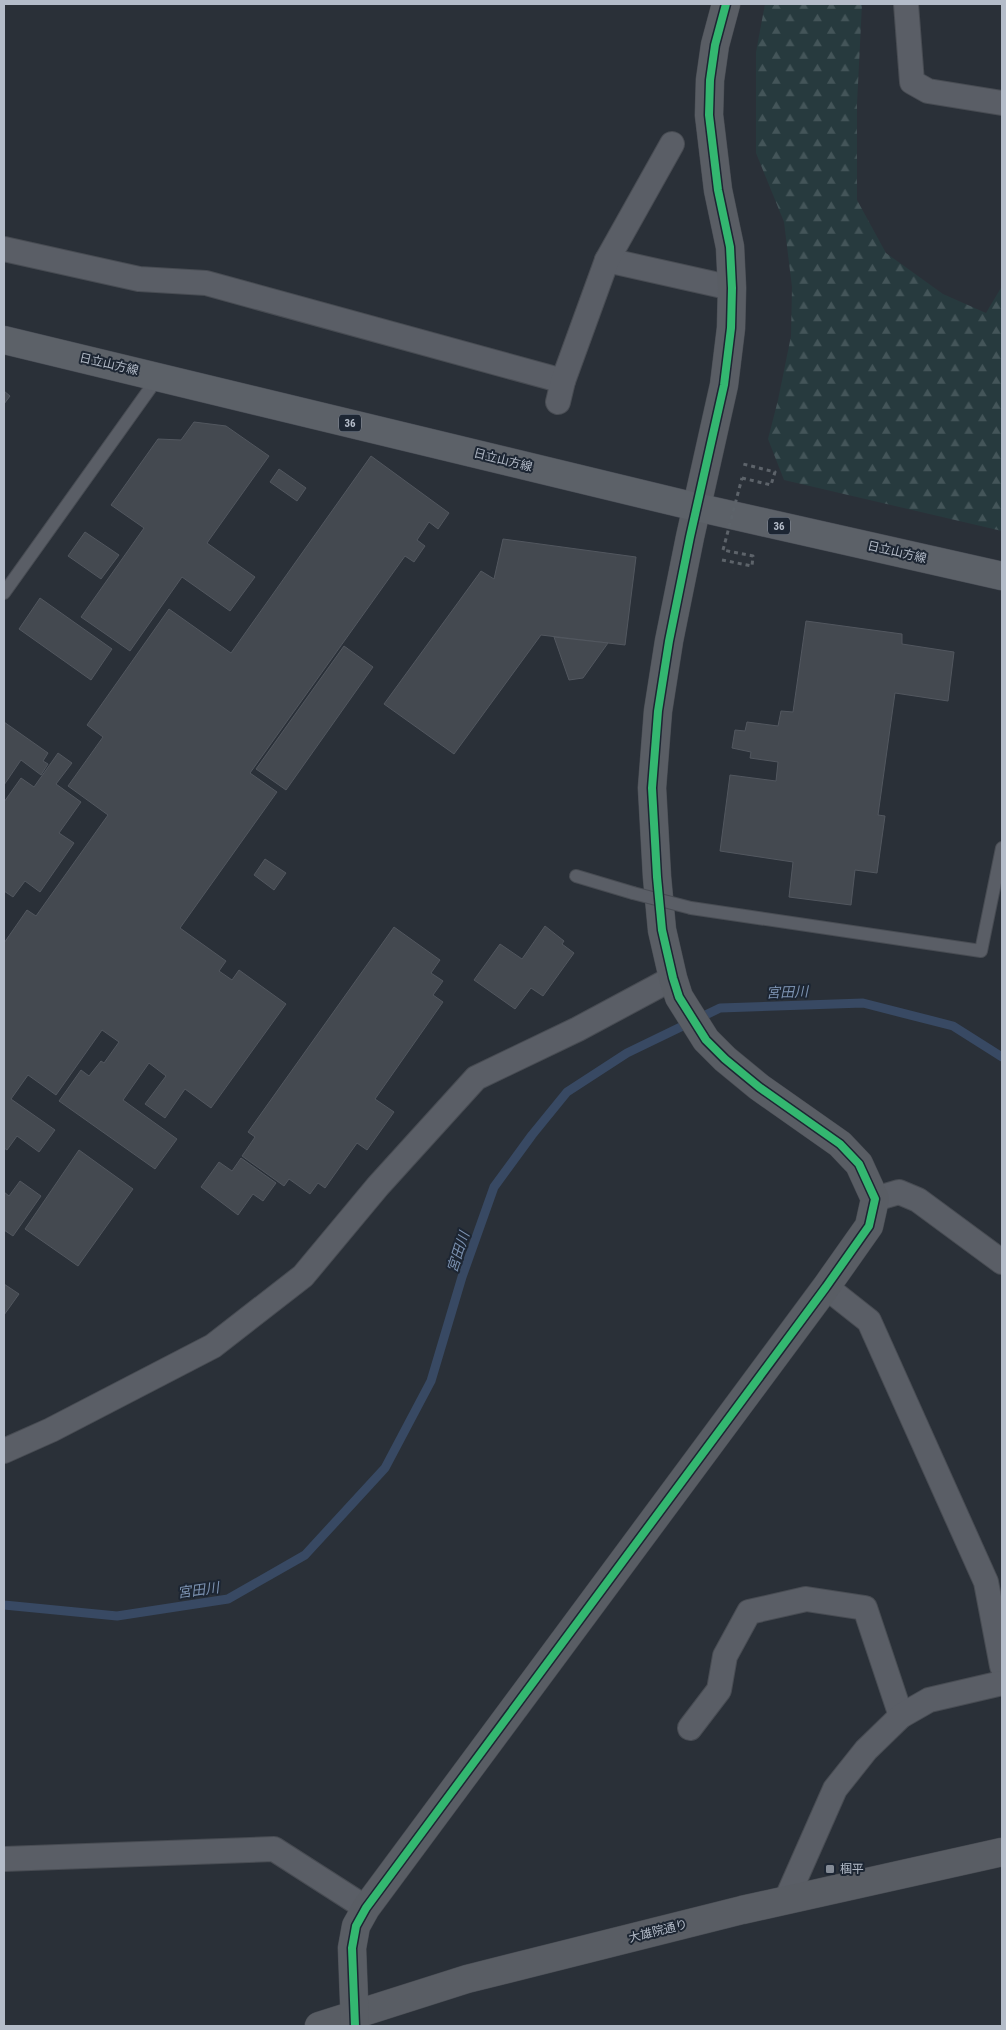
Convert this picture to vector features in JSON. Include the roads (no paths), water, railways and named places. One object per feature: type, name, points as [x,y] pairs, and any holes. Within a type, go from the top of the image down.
[{"type":"main road","name":"日立山方線","points":[[4,340],[696,507],[1002,576]]},
{"type":"street","points":[[355,2021],[352,1948],[356,1926],[366,1908],[826,1287],[869,1226],[875,1199],[859,1164],[840,1144],[759,1087],[725,1059],[706,1040],[676,987],[662,930],[652,788],[658,711],[669,641],[696,507],[724,385],[731,328],[730,247],[718,190],[709,115],[710,80],[726,4]]},
{"type":"street","points":[[906,4],[912,82],[928,91],[1002,103]]},
{"type":"street","points":[[4,249],[139,279],[206,283],[560,392],[607,260],[672,144]]},
{"type":"street","points":[[607,260],[732,288]]},
{"type":"street","points":[[4,1451],[51,1430],[213,1346],[303,1276],[378,1186],[476,1078],[578,1029],[676,987]]},
{"type":"street","points":[[875,1199],[899,1192],[918,1200],[1002,1262]]},
{"type":"street","points":[[826,1287],[869,1320],[986,1582],[1002,1666]]},
{"type":"street","points":[[690,1728],[719,1690],[725,1656],[749,1612],[806,1598],[865,1608],[900,1716]]},
{"type":"street","points":[[786,1900],[835,1790],[866,1750],[900,1716],[929,1700],[1002,1683]]},
{"type":"street","points":[[4,1858],[274,1849],[366,1908]]},
{"type":"street","name":"大雄院通り","points":[[319,2026],[355,2021],[467,1979],[786,1900],[1002,1852]]},
{"type":"lane","points":[[4,593],[159,376]]},
{"type":"lane","points":[[576,876],[691,908],[981,950],[1002,848]]},
{"type":"waterway","name":"宮田川","points":[[4,1605],[117,1616],[228,1599],[305,1555],[385,1468],[431,1381],[462,1277],[494,1187],[532,1135],[567,1092],[627,1053],[720,1008],[863,1003],[953,1026],[1002,1057]]},
{"type":"place","name":"椢平","points":[[830,1869]]}]
